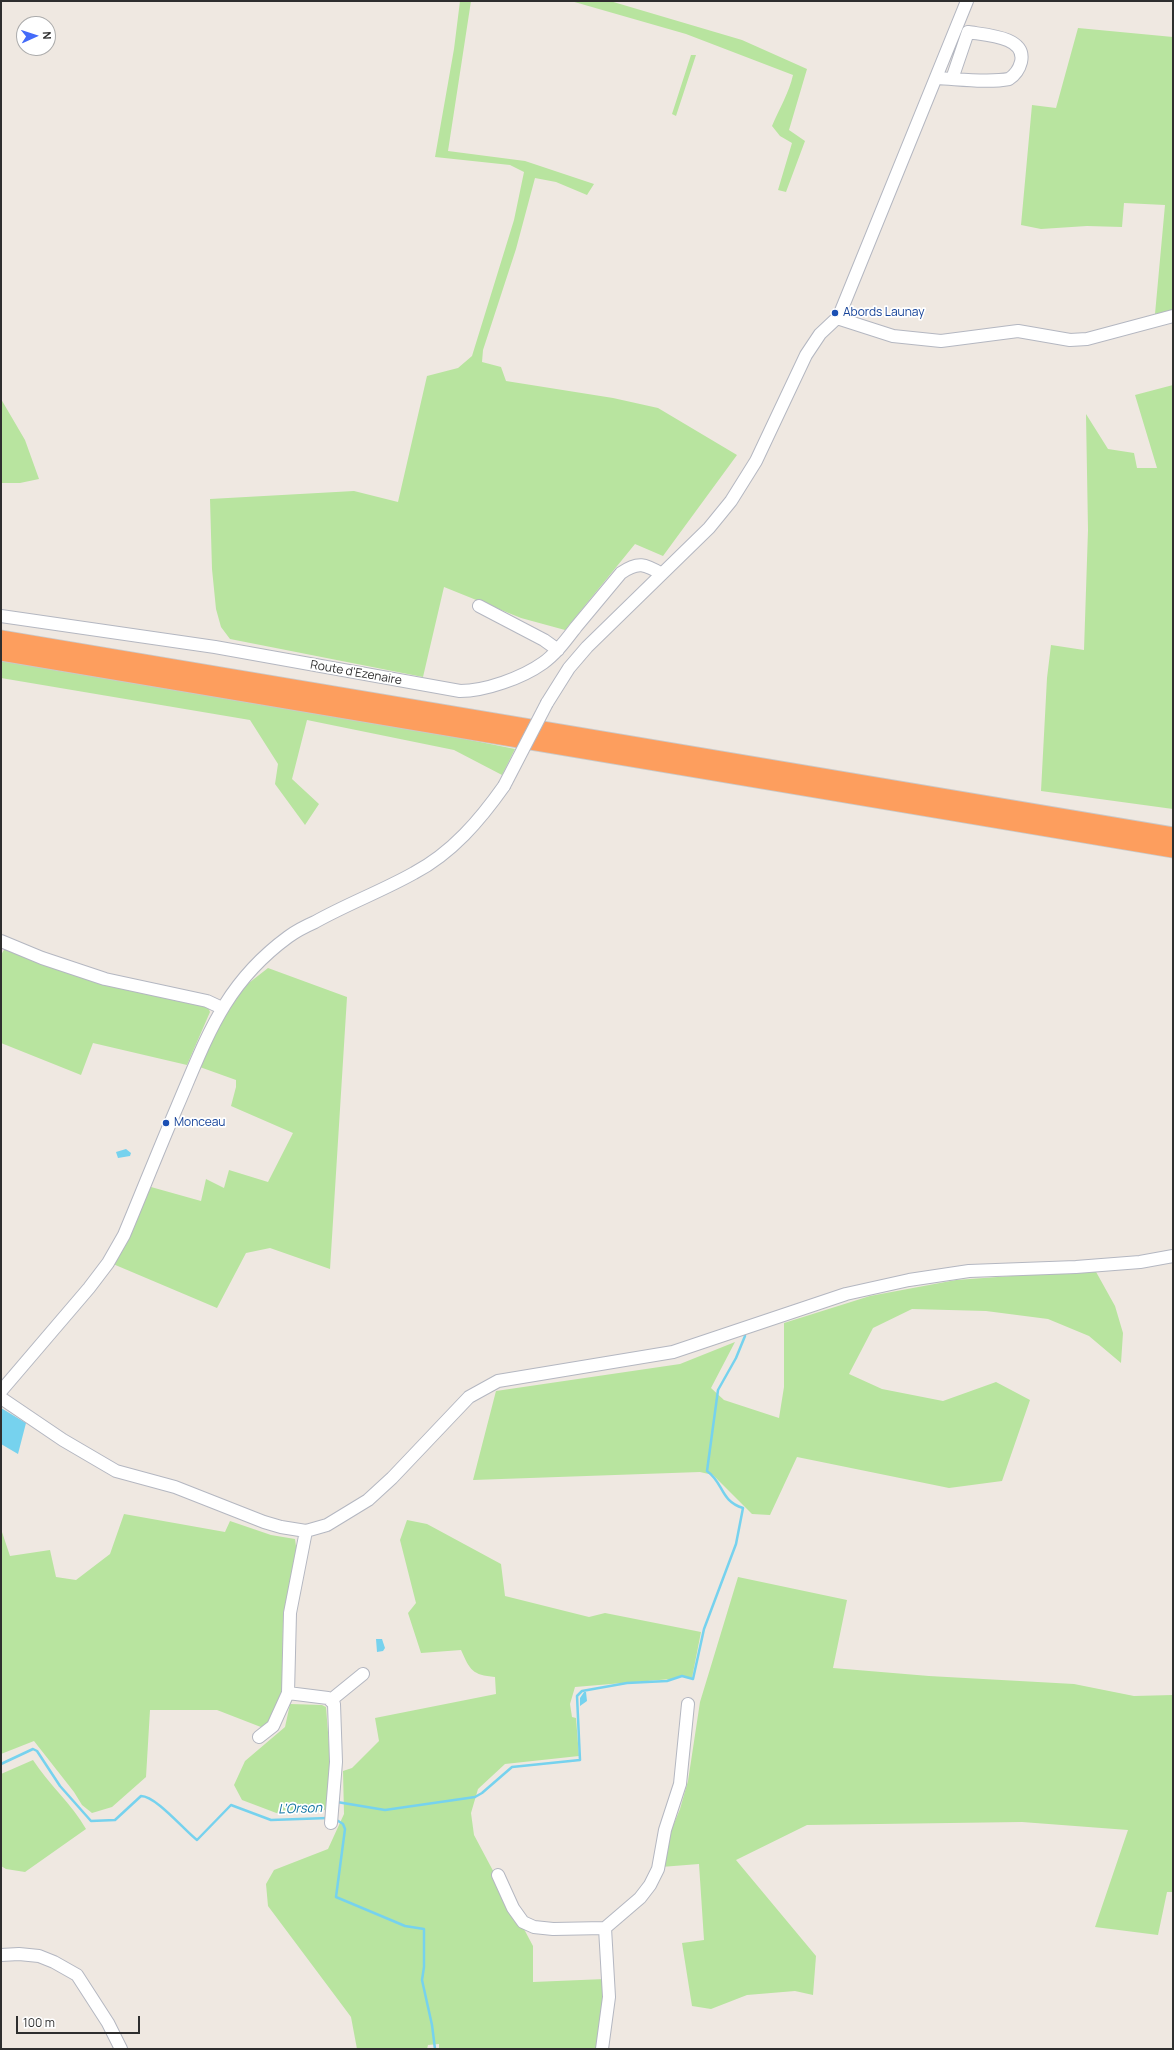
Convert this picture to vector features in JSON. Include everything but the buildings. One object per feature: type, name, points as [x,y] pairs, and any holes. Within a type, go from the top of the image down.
[{"type":"highway","points":[[1,639],[1173,836]]},
{"type":"highway","points":[[1,652],[1173,849]]},
{"type":"street","points":[[1,1391],[108,1263],[124,1235],[202,1046],[222,1008],[246,974],[289,935],[326,915],[415,873],[437,858],[466,832],[485,812],[504,786],[547,703],[569,668],[587,647],[709,528],[731,502],[754,464],[806,355],[820,334],[837,318],[937,78],[967,1]]},
{"type":"street","points":[[937,78],[952,79],[1009,79],[1019,68],[1022,60],[1021,52],[1009,40],[968,32],[952,79]]},
{"type":"street","points":[[837,318],[893,336],[941,341],[1018,331],[1070,340],[1087,339],[1173,316]]},
{"type":"street","name":"Route d'Ezenaire","points":[[1,616],[215,647],[460,692],[472,692],[522,675],[542,664],[558,650],[621,573],[632,565],[640,564],[662,574]]},
{"type":"street","points":[[479,606],[544,640],[558,650]]},
{"type":"street","points":[[1,941],[42,958],[105,978],[207,1001],[222,1008]]},
{"type":"street","points":[[1,1398],[63,1440],[116,1471],[175,1487],[264,1522],[281,1527],[306,1530],[327,1525],[368,1500],[392,1478],[469,1398],[498,1382],[673,1352],[846,1294],[909,1280],[969,1271],[1076,1267],[1140,1262],[1173,1256]]},
{"type":"street","points":[[259,1737],[273,1726],[288,1693],[290,1613],[306,1530]]},
{"type":"street","points":[[331,1700],[363,1674]]},
{"type":"street","points":[[288,1693],[323,1697],[331,1700],[335,1709],[336,1762],[332,1817]]},
{"type":"street","points":[[498,1875],[513,1908],[523,1922],[534,1927],[552,1929],[605,1928],[640,1898],[650,1885],[658,1869],[665,1830],[680,1784],[688,1704]]},
{"type":"street","points":[[602,2049],[606,2030],[609,1996],[605,1928]]},
{"type":"street","points":[[1,1955],[19,1954],[39,1956],[54,1962],[77,1975],[108,2023],[121,2049]]},
{"type":"green space","points":[[460,1],[471,1],[448,151],[525,161],[594,184],[587,195],[556,182],[535,178],[516,249],[483,350],[482,362],[501,367],[506,381],[613,398],[658,408],[737,455],[663,556],[635,544],[565,630],[521,618],[444,587],[423,677],[230,639],[221,627],[216,609],[212,569],[210,499],[354,491],[398,502],[427,376],[458,368],[472,356],[514,220],[524,172],[510,165],[435,157],[454,49]]},
{"type":"green space","points":[[571,1],[610,1],[742,40],[807,69],[789,130],[805,141],[786,192],[778,190],[792,143],[780,136],[772,126],[793,75],[686,34]]},
{"type":"green space","points":[[1078,28],[1173,37],[1173,310],[1155,314],[1165,205],[1124,203],[1122,227],[1087,226],[1041,229],[1021,225],[1032,105],[1056,108]]},
{"type":"green space","points":[[691,55],[696,55],[676,116],[672,114]]},
{"type":"green space","points":[[1173,385],[1173,809],[1041,791],[1047,678],[1051,645],[1084,650],[1088,530],[1086,414],[1108,449],[1134,453],[1137,468],[1157,468],[1135,395]]},
{"type":"green space","points":[[1,399],[25,440],[39,479],[20,483],[1,483]]},
{"type":"green space","points":[[1,659],[396,725],[515,749],[502,775],[454,750],[307,720],[292,779],[319,804],[305,825],[275,784],[278,764],[250,720],[1,678]]},
{"type":"green space","points":[[5,948],[207,1005],[210,1012],[187,1065],[93,1043],[81,1075],[1,1043],[1,955]]},
{"type":"green space","points":[[268,968],[347,997],[330,1269],[270,1248],[246,1253],[217,1308],[113,1264],[151,1187],[201,1201],[206,1179],[224,1188],[229,1170],[268,1182],[293,1133],[231,1106],[236,1087],[236,1080],[197,1066],[216,1029],[245,986]]},
{"type":"green space","points":[[1095,1270],[1115,1306],[1123,1333],[1121,1363],[1089,1336],[1048,1319],[986,1311],[912,1309],[873,1328],[849,1374],[882,1389],[943,1401],[996,1382],[1030,1400],[1002,1481],[949,1488],[797,1457],[770,1515],[752,1514],[713,1475],[700,1472],[473,1480],[496,1391],[680,1364],[735,1342],[711,1388],[724,1400],[779,1418],[784,1387],[784,1323],[870,1296],[956,1280]]},
{"type":"green space","points":[[124,1514],[225,1532],[230,1521],[271,1535],[295,1539],[297,1554],[283,1621],[282,1689],[277,1709],[266,1729],[217,1710],[150,1710],[146,1777],[112,1807],[92,1813],[82,1805],[74,1792],[34,1741],[1,1754],[1,1529],[10,1556],[50,1550],[56,1577],[76,1580],[110,1554]]},
{"type":"green space","points":[[407,1520],[427,1524],[501,1564],[505,1596],[589,1617],[605,1613],[701,1632],[692,1678],[682,1676],[671,1679],[575,1687],[570,1704],[572,1717],[576,1718],[579,1756],[505,1764],[478,1789],[471,1813],[474,1835],[533,1946],[533,1982],[605,1979],[598,2049],[439,2049],[439,2044],[428,2045],[427,2049],[357,2049],[351,2017],[268,1906],[266,1884],[274,1870],[328,1849],[344,1814],[343,1771],[352,1768],[379,1741],[375,1718],[496,1694],[495,1677],[481,1675],[473,1670],[461,1650],[421,1653],[408,1613],[416,1603],[400,1540]]},
{"type":"green space","points":[[738,1577],[847,1600],[833,1668],[929,1676],[1074,1684],[1134,1696],[1173,1695],[1173,1892],[1167,1892],[1158,1935],[1095,1927],[1128,1830],[1022,1822],[807,1825],[736,1860],[816,1956],[813,1995],[795,1991],[747,1995],[711,2009],[692,2006],[682,1943],[704,1940],[699,1864],[661,1867],[668,1838],[680,1809],[688,1781],[700,1702]]},
{"type":"green space","points":[[290,1704],[322,1705],[326,1707],[330,1757],[326,1810],[279,1814],[242,1800],[234,1785],[245,1761],[285,1727]]},
{"type":"green space","points":[[33,1760],[74,1811],[86,1829],[25,1872],[6,1869],[1,1866],[1,1774]]},
{"type":"water","points":[[126,1149],[131,1153],[130,1156],[118,1158],[116,1152]]},
{"type":"water","points":[[1,1408],[26,1423],[18,1454],[1,1444]]},
{"type":"water","points":[[376,1639],[382,1639],[385,1648],[383,1651],[377,1652]]},
{"type":"water","points":[[584,1692],[586,1692],[587,1701],[580,1706],[580,1698]]},
{"type":"waterway","points":[[337,1802],[385,1810],[475,1797],[482,1793],[512,1767],[580,1760],[577,1696],[582,1691],[627,1683],[667,1681],[682,1676],[693,1679],[704,1629],[736,1544],[743,1508],[730,1501],[717,1481],[707,1471],[718,1390],[736,1358],[745,1336]]},
{"type":"waterway","name":"L’Orson","points":[[1,1764],[33,1749],[37,1751],[60,1786],[91,1821],[115,1820],[141,1796],[147,1797],[162,1807],[197,1840],[231,1805],[271,1820],[328,1818]]},
{"type":"waterway","name":"L’Orson","points":[[335,1819],[343,1824],[345,1829],[336,1897],[405,1926],[424,1929],[424,1967],[422,1980],[432,2025],[435,2049]]},
{"type":"place","name":"Abords Launay","points":[[835,313]]},
{"type":"place","name":"Monceau","points":[[166,1123]]}]
